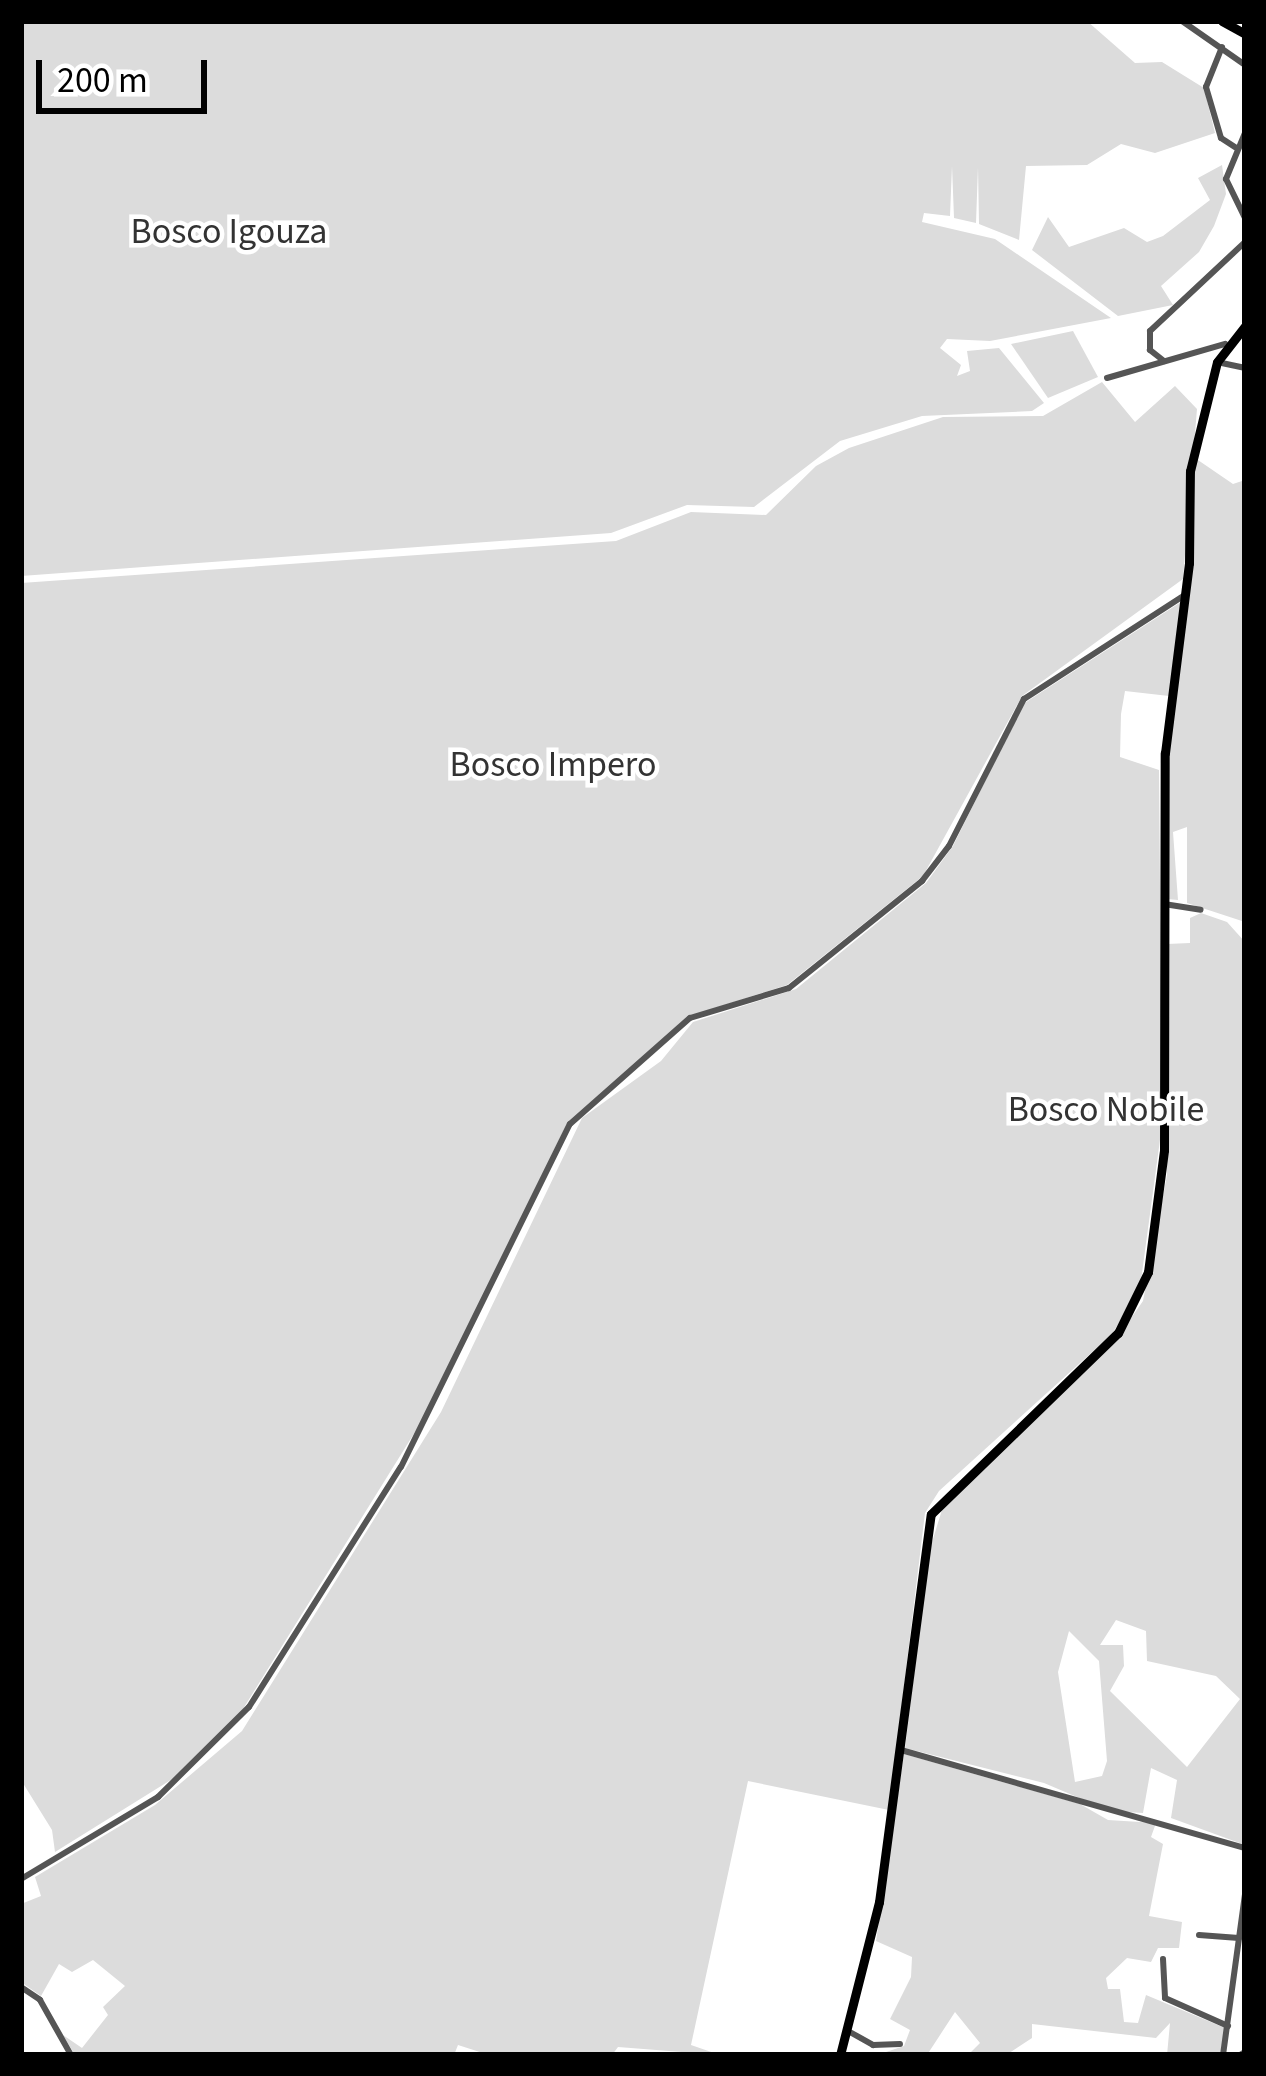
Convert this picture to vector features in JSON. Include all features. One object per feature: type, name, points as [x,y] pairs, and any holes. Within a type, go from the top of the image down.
[{"type":"main road","points":[[1222,21],[1245,34]]},
{"type":"main road","points":[[840,2055],[879,1902],[931,1514],[1118,1333],[1142,1293],[1164,1150],[1165,753],[1185,595],[1194,435],[1225,344],[1245,326]]},
{"type":"street","points":[[1183,21],[1245,65]]},
{"type":"street","points":[[1222,47],[1206,87],[1221,138],[1235,147]]},
{"type":"street","points":[[1245,133],[1235,147],[1226,184],[1245,218]]},
{"type":"street","points":[[1164,361],[1150,350],[1154,326],[1245,242]]},
{"type":"street","points":[[1107,378],[1225,344]]},
{"type":"street","points":[[1217,362],[1245,368]]},
{"type":"street","points":[[21,1879],[158,1797],[249,1707],[401,1467],[571,1124],[690,1018],[790,987],[922,881],[949,846],[1024,699],[1185,595]]},
{"type":"street","points":[[1163,904],[1202,910]]},
{"type":"street","points":[[901,1750],[1245,1848]]},
{"type":"street","points":[[1223,2055],[1245,1895]]},
{"type":"street","points":[[1198,1935],[1239,1938]]},
{"type":"street","points":[[1163,1958],[1165,1998],[1228,2026]]},
{"type":"street","points":[[21,1987],[40,2000],[71,2055]]},
{"type":"street","points":[[848,2031],[879,2046],[900,2044]]},
{"type":"green space","name":"Bosco Igouza","points":[[21,21],[1087,21],[1135,63],[1162,62],[1204,88],[1215,133],[1155,153],[1121,144],[1087,165],[1026,166],[1019,240],[979,224],[978,167],[976,223],[954,218],[952,166],[950,216],[924,213],[922,222],[995,239],[1111,318],[990,341],[947,339],[940,348],[961,365],[957,376],[970,371],[967,351],[999,348],[1044,403],[1032,411],[922,416],[840,441],[754,507],[687,505],[611,533],[21,576]]},
{"type":"green space","points":[[1222,165],[1226,194],[1214,226],[1199,252],[1161,286],[1173,305],[1118,316],[1032,250],[1048,217],[1069,247],[1124,228],[1147,242],[1163,236],[1210,200],[1198,178]]},
{"type":"green space","points":[[1073,331],[1098,377],[1048,398],[1011,344]]},
{"type":"green space","name":"Bosco Impero","points":[[1102,382],[1135,422],[1175,386],[1197,409],[1183,579],[1022,696],[923,876],[787,985],[687,1017],[566,1125],[428,1411],[233,1725],[182,1773],[55,1852],[52,1830],[21,1780],[21,583],[616,541],[691,512],[766,515],[816,466],[849,448],[943,417],[1043,416]]},
{"type":"green space","points":[[1195,458],[1233,484],[1245,480],[1245,922],[1187,903],[1187,827],[1173,832],[1178,900],[1167,899],[1167,766],[1194,555]]},
{"type":"green space","name":"Bosco Nobile","points":[[1181,602],[1169,696],[1125,691],[1121,714],[1120,757],[1159,770],[1162,1125],[1140,1288],[1112,1334],[939,1491],[925,1513],[889,1810],[748,1781],[691,2045],[720,2055],[618,2047],[612,2055],[489,2055],[458,2045],[454,2055],[75,2055],[63,2035],[82,2048],[108,2015],[103,2007],[125,1986],[93,1960],[72,1972],[59,1964],[41,1996],[21,1982],[21,1904],[41,1896],[35,1877],[155,1805],[242,1731],[441,1412],[582,1118],[661,1061],[693,1022],[796,989],[926,883],[953,846],[1023,704]]},
{"type":"green space","points":[[1201,913],[1227,922],[1245,942],[1245,1845],[1171,1818],[1177,1780],[1151,1768],[1143,1813],[1110,1811],[1044,1783],[905,1748],[929,1552],[945,1500],[1115,1341],[1143,1301],[1167,1175],[1167,944],[1190,943],[1190,918]],"holes":[[[1116,1620],[1146,1631],[1147,1661],[1216,1676],[1240,1699],[1187,1767],[1110,1691],[1124,1666],[1123,1645],[1100,1645]],[[1069,1631],[1099,1661],[1107,1761],[1102,1776],[1075,1782],[1058,1672]]]},
{"type":"green space","points":[[904,1754],[1080,1804],[1108,1820],[1156,1823],[1151,1837],[1163,1844],[1149,1916],[1182,1922],[1179,1948],[1158,1948],[1151,1962],[1127,1958],[1106,1978],[1108,1989],[1120,1989],[1124,2022],[1138,2023],[1146,1995],[1225,2028],[1220,2055],[1167,2055],[1170,2023],[1156,2038],[1032,2024],[1032,2038],[1006,2055],[968,2055],[980,2043],[955,2012],[927,2055],[886,2052],[904,2046],[910,2030],[890,2019],[911,1977],[912,1957],[876,1941]]}]
